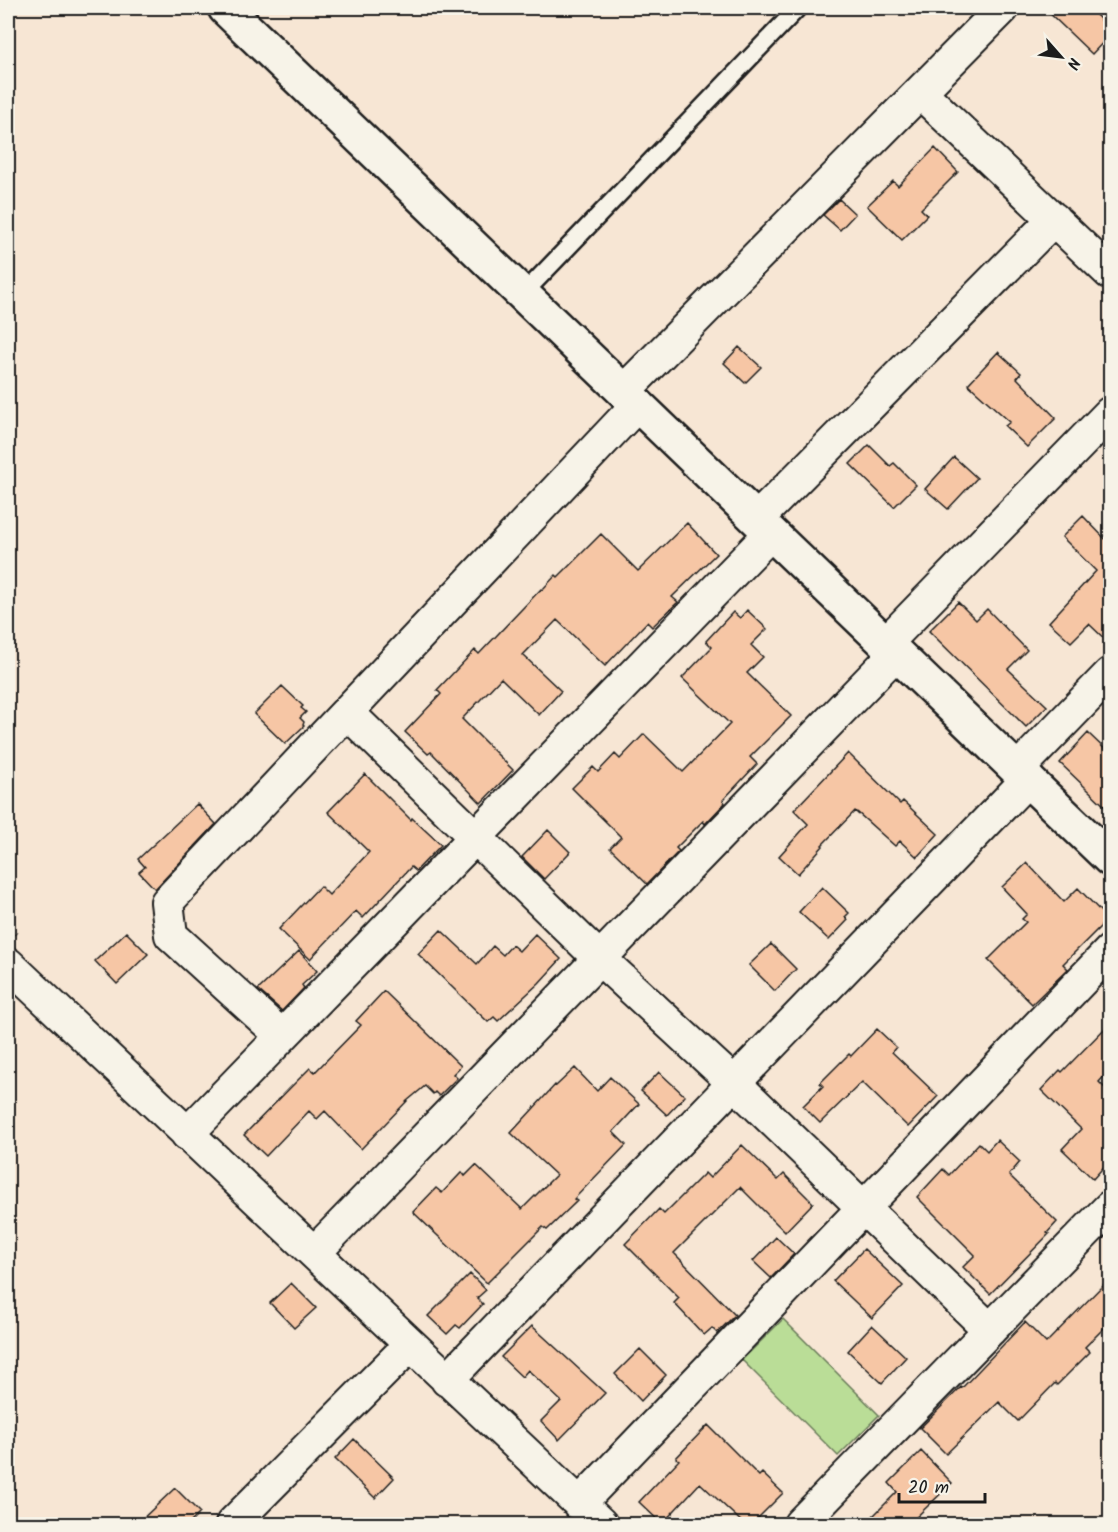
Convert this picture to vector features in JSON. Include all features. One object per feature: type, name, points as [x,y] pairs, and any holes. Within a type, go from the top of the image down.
[{"type":"street","points":[[225,8],[1110,859]]},
{"type":"street","points":[[282,1036],[171,935],[167,902],[347,712],[631,398],[920,92],[1003,8]]},
{"type":"street","points":[[920,92],[1110,273]]},
{"type":"street","points":[[187,1134],[475,837],[1054,219]]},
{"type":"street","points":[[314,1253],[600,958],[1110,413]]},
{"type":"street","points":[[447,1380],[734,1083],[1023,774],[1110,674]]},
{"type":"street","points":[[347,712],[600,958],[734,1083],[990,1330]]},
{"type":"street","points":[[8,964],[590,1514],[863,1208],[1110,951]]},
{"type":"street","points":[[800,1524],[1110,1206]]},
{"type":"street","points":[[232,1524],[410,1345]]},
{"type":"lane","points":[[523,294],[798,8]]},
{"type":"green space","points":[[783,1319],[879,1415],[838,1456],[742,1360]]},
{"type":"building","points":[[1044,8],[1089,8],[1110,29],[1110,35],[1092,54]]},
{"type":"building","points":[[935,148],[958,172],[921,209],[927,215],[902,240],[867,206],[893,181],[898,186]]},
{"type":"building","points":[[839,199],[855,214],[840,230],[823,215]]},
{"type":"building","points":[[739,347],[761,367],[745,383],[724,363]]},
{"type":"building","points":[[998,352],[1021,373],[1017,378],[1056,418],[1027,447],[1005,426],[1010,422],[968,384]]},
{"type":"building","points":[[869,445],[890,466],[894,463],[916,485],[894,507],[850,464]]},
{"type":"building","points":[[954,457],[977,478],[948,509],[925,489]]},
{"type":"building","points":[[1083,516],[1110,544],[1110,644],[1089,624],[1071,642],[1049,622],[1096,571],[1062,537]]},
{"type":"building","points":[[687,523],[716,554],[672,597],[678,602],[652,627],[647,622],[605,666],[557,620],[523,655],[561,691],[539,715],[501,678],[462,719],[513,770],[481,803],[431,752],[428,754],[405,732],[441,694],[437,690],[475,650],[479,654],[541,589],[556,575],[558,577],[601,534],[638,571]]},
{"type":"building","points":[[958,602],[976,620],[987,609],[1027,650],[1008,669],[1047,706],[1026,727],[929,631]]},
{"type":"building","points":[[747,610],[767,629],[751,645],[763,657],[747,673],[791,716],[750,757],[757,764],[723,800],[725,803],[705,824],[703,821],[676,848],[679,851],[647,884],[610,848],[621,837],[572,788],[593,767],[598,772],[615,754],[620,759],[644,734],[683,772],[730,724],[682,678],[712,647],[706,641],[733,612],[740,618]]},
{"type":"building","points":[[282,686],[303,706],[301,708],[306,712],[300,718],[304,726],[285,744],[254,714]]},
{"type":"building","points":[[1088,733],[1110,754],[1110,811],[1060,763]]},
{"type":"building","points":[[848,753],[900,804],[903,801],[938,834],[917,857],[900,841],[895,846],[855,811],[798,874],[779,856],[808,824],[794,810]]},
{"type":"building","points":[[365,774],[411,820],[412,818],[441,845],[416,871],[411,867],[363,918],[356,911],[310,959],[279,929],[320,886],[329,895],[369,852],[328,812]]},
{"type":"building","points":[[197,804],[216,824],[155,889],[139,872],[145,867],[138,859]]},
{"type":"building","points":[[548,830],[570,852],[544,879],[522,857]]},
{"type":"building","points":[[1027,863],[1064,902],[1078,888],[1108,919],[1063,964],[1068,969],[1032,1004],[988,960],[1026,922],[1022,919],[1027,914],[1002,887]]},
{"type":"building","points":[[822,887],[849,913],[845,917],[848,920],[829,940],[799,912]]},
{"type":"building","points":[[441,930],[477,964],[493,946],[503,955],[512,945],[519,951],[535,934],[561,959],[498,1021],[494,1017],[488,1022],[418,954]]},
{"type":"building","points":[[126,932],[148,954],[117,984],[95,961]]},
{"type":"building","points":[[771,944],[796,969],[775,991],[749,965]]},
{"type":"building","points":[[299,951],[317,971],[302,985],[304,988],[282,1011],[258,990]]},
{"type":"building","points":[[384,991],[461,1066],[453,1074],[457,1078],[439,1096],[435,1092],[433,1094],[425,1086],[407,1101],[361,1149],[325,1111],[317,1119],[309,1111],[266,1156],[244,1135],[310,1068],[315,1072],[361,1025],[356,1021]]},
{"type":"building","points":[[1110,1023],[1110,1070],[1099,1082],[1110,1093],[1110,1160],[1093,1179],[1062,1149],[1081,1129],[1041,1090]]},
{"type":"building","points":[[877,1029],[896,1047],[892,1052],[938,1096],[908,1127],[862,1082],[820,1123],[803,1106],[823,1086],[820,1083]]},
{"type":"building","points":[[575,1068],[597,1091],[610,1077],[639,1104],[613,1132],[626,1145],[574,1199],[577,1201],[547,1230],[543,1227],[487,1283],[413,1212],[436,1188],[442,1193],[462,1172],[465,1176],[476,1165],[522,1209],[556,1175],[511,1133],[555,1085]]},
{"type":"building","points":[[659,1072],[685,1096],[667,1115],[641,1091]]},
{"type":"building","points":[[997,1140],[1020,1162],[1009,1175],[1057,1222],[1047,1233],[1049,1234],[990,1294],[963,1267],[975,1255],[917,1197],[943,1169],[949,1175],[979,1143],[987,1151]]},
{"type":"building","points":[[742,1145],[778,1180],[784,1174],[813,1203],[785,1232],[740,1187],[674,1253],[735,1315],[717,1333],[712,1328],[704,1335],[674,1303],[679,1298],[625,1244],[659,1209],[664,1214],[705,1173],[710,1178]]},
{"type":"building","points":[[776,1237],[794,1254],[771,1278],[753,1261]]},
{"type":"building","points":[[864,1249],[903,1286],[872,1318],[833,1281]]},
{"type":"building","points":[[470,1274],[486,1290],[477,1298],[483,1304],[460,1328],[456,1325],[447,1334],[428,1316]]},
{"type":"building","points":[[1110,1278],[1110,1322],[1085,1347],[1090,1352],[1057,1385],[1055,1383],[1018,1421],[999,1402],[946,1454],[920,1428],[1025,1322],[1046,1343]]},
{"type":"building","points":[[291,1283],[316,1308],[294,1328],[270,1303]]},
{"type":"building","points":[[872,1325],[906,1357],[882,1383],[848,1351]]},
{"type":"building","points":[[532,1326],[605,1393],[559,1440],[541,1421],[561,1401],[528,1370],[522,1377],[501,1357]]},
{"type":"building","points":[[640,1349],[666,1375],[641,1401],[615,1374]]},
{"type":"building","points":[[708,1425],[759,1476],[762,1473],[783,1493],[752,1524],[744,1524],[700,1483],[662,1524],[639,1502],[679,1460],[676,1458]]},
{"type":"building","points":[[354,1439],[394,1478],[375,1498],[335,1459]]},
{"type":"building","points":[[921,1451],[952,1483],[909,1524],[865,1524],[897,1492],[889,1483]]},
{"type":"building","points":[[175,1488],[200,1513],[189,1524],[137,1524]]}]
